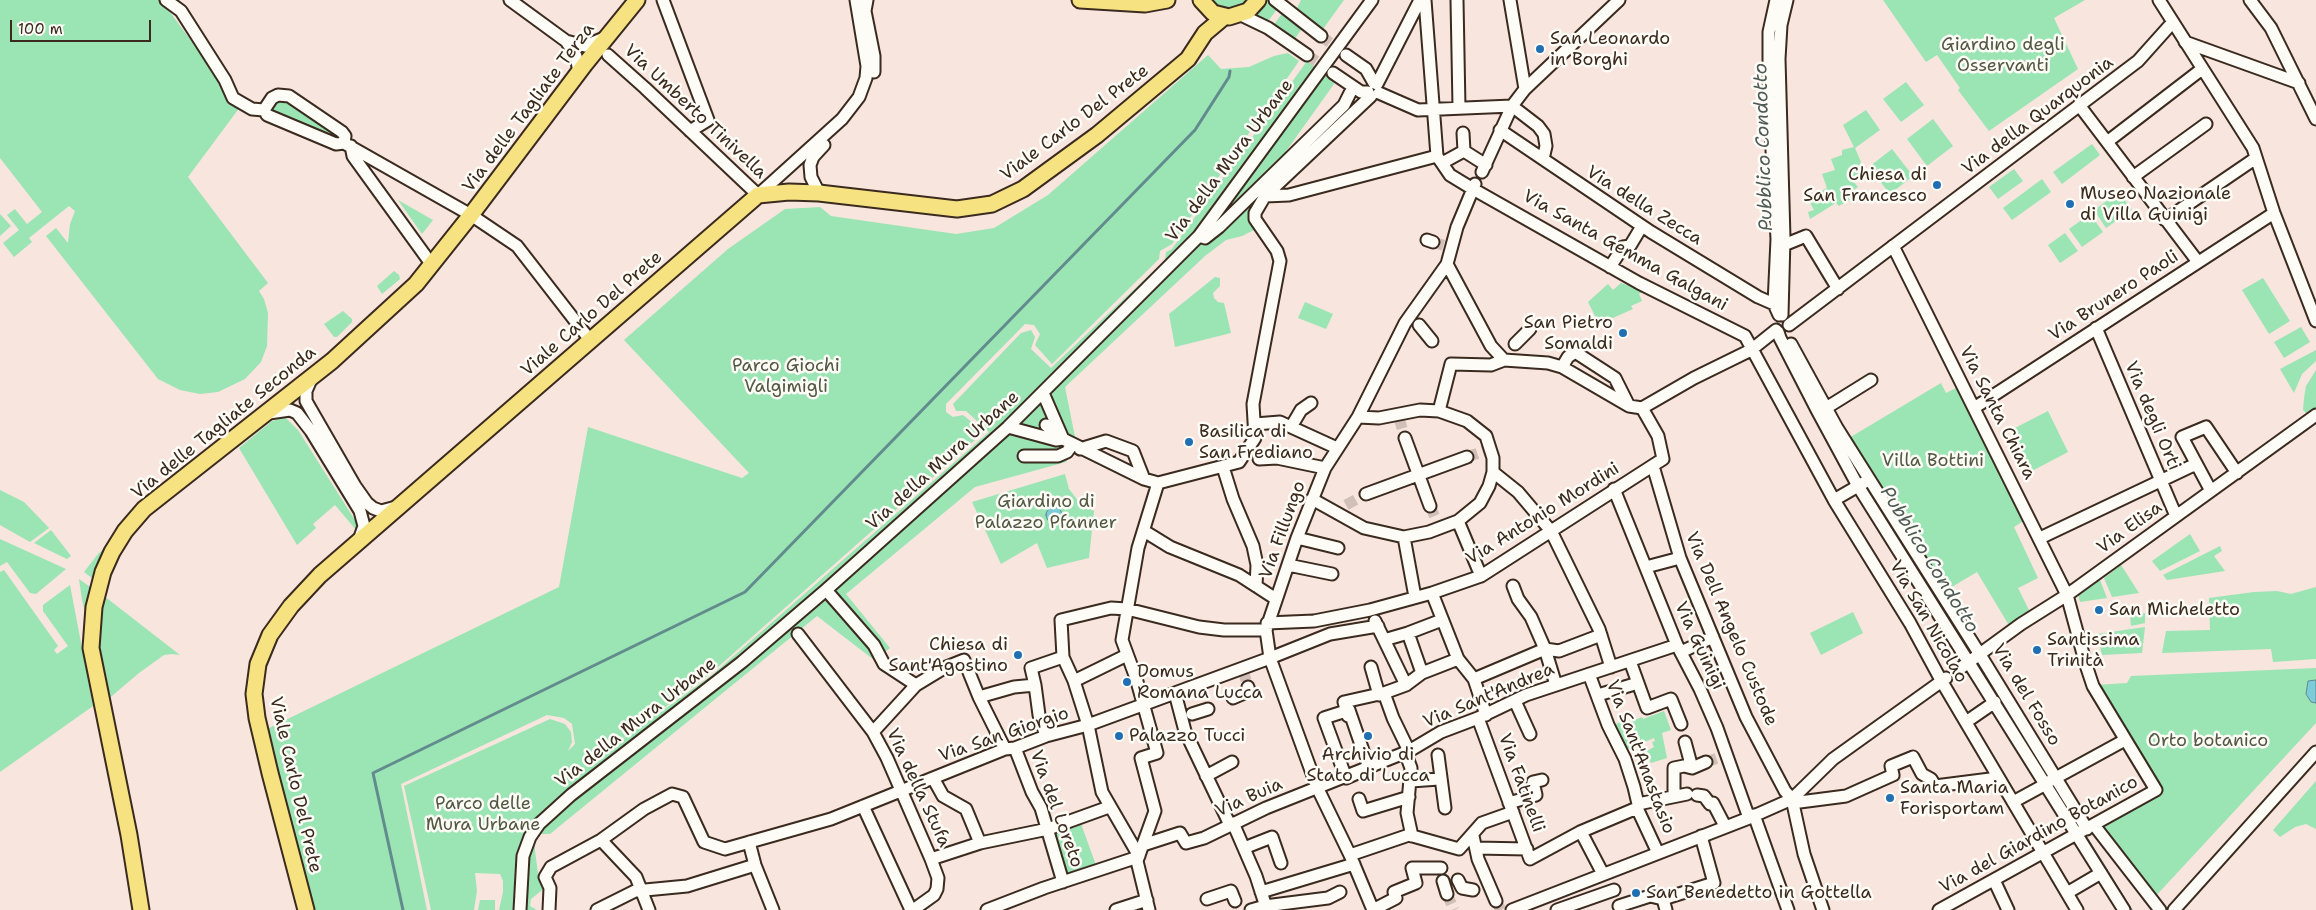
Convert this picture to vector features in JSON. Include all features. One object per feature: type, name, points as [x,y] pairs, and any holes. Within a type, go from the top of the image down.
[{"type":"main road","points":[[1080,0],[1145,4],[1167,0]]},
{"type":"main road","points":[[1201,0],[1210,11],[1224,17],[1241,15],[1252,8],[1258,0]]},
{"type":"main road","name":"Via delle Tagliate Terza","points":[[471,215],[632,3]]},
{"type":"main road","name":"Viale Carlo Del Prete","points":[[306,910],[261,736],[255,703],[256,674],[264,646],[279,621],[320,575],[358,540],[758,195],[789,192],[819,193],[957,209],[981,207],[1008,198],[1097,135],[1188,58],[1205,33],[1224,17]]},
{"type":"main road","name":"Via delle Tagliate Seconda","points":[[141,910],[129,836],[92,659],[92,625],[99,585],[112,552],[140,514],[313,375],[390,309],[432,264],[471,215]]},
{"type":"street","points":[[166,0],[181,11],[225,80],[233,98],[252,109],[264,110]]},
{"type":"street","points":[[510,0],[566,41],[576,56],[579,72]]},
{"type":"street","points":[[663,0],[708,120],[690,131]]},
{"type":"street","points":[[758,195],[842,119],[859,97],[868,66],[856,0]]},
{"type":"street","points":[[819,193],[810,173],[813,157],[857,114],[868,95],[874,78],[874,56],[865,11],[867,0]]},
{"type":"street","points":[[1275,0],[1321,36]]},
{"type":"street","name":"Via della Mura Urbane","points":[[520,910],[523,856],[530,837],[552,811],[742,662],[826,590],[1008,427],[1043,393],[1199,236],[1372,0]]},
{"type":"street","points":[[1199,236],[1205,238],[1219,227],[1334,122],[1374,90],[1420,0]]},
{"type":"street","points":[[1425,0],[1432,108],[1439,160],[1450,175],[1474,186]]},
{"type":"street","points":[[1457,0],[1459,108]]},
{"type":"street","points":[[1510,0],[1525,89]]},
{"type":"street","points":[[1463,133],[1464,151],[1484,168],[1512,106],[1525,89],[1619,0]]},
{"type":"street","points":[[1776,0],[1770,32],[1780,247],[1780,315]]},
{"type":"street","points":[[1774,96],[1781,25],[1786,0]]},
{"type":"street","points":[[2159,0],[2253,148],[2274,213],[2316,320]]},
{"type":"street","points":[[2250,0],[2272,28],[2300,82],[2316,119]]},
{"type":"street","points":[[1241,15],[1268,28],[1307,55]]},
{"type":"street","name":"Via della Quarquonia","points":[[1642,408],[1694,378],[1751,350],[1782,330],[2138,61],[2172,23]]},
{"type":"street","points":[[566,41],[586,46],[606,37]]},
{"type":"street","points":[[2185,42],[2300,82]]},
{"type":"street","name":"Via Umberto Tinivella","points":[[608,55],[758,195]]},
{"type":"street","points":[[1346,55],[1366,69],[1374,90]]},
{"type":"street","points":[[2107,142],[2202,69]]},
{"type":"street","points":[[1333,73],[1361,92],[1374,90],[1418,110],[1512,106],[1538,126],[1544,134],[1546,146],[1543,159]]},
{"type":"street","points":[[1046,425],[1072,444],[1144,479],[1158,483],[1239,462],[1255,438],[1253,404],[1280,261],[1276,251],[1254,219],[1255,213],[1265,196],[1334,122],[1350,93]]},
{"type":"street","points":[[264,110],[266,104],[278,94],[289,96],[342,132],[353,156],[432,264]]},
{"type":"street","points":[[2079,105],[2198,262]]},
{"type":"street","points":[[264,110],[267,115],[336,144],[348,145],[471,215],[517,246],[590,340]]},
{"type":"street","points":[[2133,178],[2206,124]]},
{"type":"street","name":"Via della Zecca","points":[[1500,130],[1571,180],[1642,226],[1758,297],[1774,304]]},
{"type":"street","points":[[1265,196],[1289,195],[1439,160],[1464,151]]},
{"type":"street","points":[[2166,220],[2256,158]]},
{"type":"street","name":"Via Fillungo","points":[[1373,910],[1352,860],[1317,787],[1270,658],[1266,627],[1296,538],[1326,468],[1358,417],[1447,264],[1449,247],[1474,186]]},
{"type":"street","name":"Via Santa Gemma Galgani","points":[[1474,186],[1610,266],[1744,335],[1751,350]]},
{"type":"street","name":"Via Brunero Paoli","points":[[1974,408],[2274,213]]},
{"type":"street","points":[[1610,266],[1623,247],[1634,250],[1642,226]]},
{"type":"street","points":[[1780,247],[1806,236],[1838,289]]},
{"type":"street","name":"Via Santa Chiara","points":[[1893,246],[2067,595],[2086,665],[2094,686],[2156,790]]},
{"type":"street","points":[[1780,247],[1774,304],[1780,315],[1787,317],[1782,330]]},
{"type":"street","points":[[1447,264],[1490,346],[1509,354],[1562,367],[1629,406],[1642,408],[1658,436],[1663,452],[1663,459],[1653,466]]},
{"type":"street","points":[[1414,319],[1432,341]]},
{"type":"street","name":"Via degli Orti","points":[[2096,328],[2176,516]]},
{"type":"street","points":[[1439,411],[1451,364],[1491,365],[1509,354],[1530,329]]},
{"type":"street","name":"Via del Fosso","points":[[1782,330],[1826,408],[1980,653],[2051,781]]},
{"type":"street","name":"Via del Fosso","points":[[1782,330],[1780,338],[1858,486],[1965,664],[1995,702],[2084,830],[2100,873],[2124,910]]},
{"type":"street","name":"Via San Nicolao","points":[[1751,350],[1834,500],[1945,679],[1966,722],[2077,910]]},
{"type":"street","points":[[1562,367],[1568,357],[1576,352],[1615,378],[1629,406]]},
{"type":"street","points":[[313,375],[305,397],[308,407],[367,503],[381,511],[401,504]]},
{"type":"street","points":[[1826,408],[1871,380]]},
{"type":"street","points":[[1043,393],[1072,444]]},
{"type":"street","points":[[1291,427],[1301,410],[1310,403]]},
{"type":"street","points":[[263,415],[283,409],[290,410],[297,413],[311,431],[360,511],[364,526],[358,540]]},
{"type":"street","points":[[1312,499],[1335,510],[1364,528],[1404,536],[1458,521],[1480,503],[1489,486],[1493,472],[1486,436],[1467,421],[1439,411],[1420,410],[1398,416],[1380,418],[1358,417]]},
{"type":"street","name":"Via Elisa","points":[[1965,664],[2067,595],[2237,474],[2316,415]]},
{"type":"street","points":[[1254,424],[1275,422],[1291,427],[1337,448]]},
{"type":"street","points":[[1008,427],[1072,444],[1106,441],[1133,451],[1144,479]]},
{"type":"street","points":[[2211,491],[2182,437],[2206,427],[2237,474]]},
{"type":"street","points":[[1405,438],[1430,506]]},
{"type":"street","points":[[1024,456],[1058,456],[1067,452],[1072,444]]},
{"type":"street","points":[[1366,494],[1467,457]]},
{"type":"street","points":[[1259,459],[1277,458],[1326,468]]},
{"type":"street","points":[[2040,538],[2196,464]]},
{"type":"street","name":"Via Antonio Mordini","points":[[1063,657],[1060,620],[1111,608],[1127,609],[1187,625],[1224,630],[1314,621],[1370,610],[1432,593],[1481,576],[1614,489],[1653,466]]},
{"type":"street","name":"Via Dell Angelo Custode","points":[[1653,466],[1680,558],[1746,717],[1792,801]]},
{"type":"street","points":[[1223,467],[1233,499],[1253,546],[1257,565],[1256,586]]},
{"type":"street","points":[[1493,472],[1518,492],[1551,532],[1601,635],[1611,667]]},
{"type":"street","points":[[1834,500],[1871,479]]},
{"type":"street","points":[[1140,855],[1155,811],[1142,758],[1157,753],[1144,704],[1122,640],[1138,548],[1158,483]]},
{"type":"street","name":"Via Guinigi","points":[[1614,489],[1679,648],[1703,697],[1788,910]]},
{"type":"street","points":[[1335,510],[1346,505]]},
{"type":"street","points":[[1458,521],[1481,576]]},
{"type":"street","points":[[1144,531],[1170,546],[1239,575],[1276,599]]},
{"type":"street","points":[[1404,536],[1415,597]]},
{"type":"street","points":[[1296,538],[1338,548]]},
{"type":"street","points":[[1646,567],[1680,558]]},
{"type":"street","points":[[1288,565],[1332,574]]},
{"type":"street","points":[[1513,586],[1518,599],[1532,617],[1545,649],[1556,685]]},
{"type":"street","points":[[826,590],[874,645],[884,664],[916,685],[873,732]]},
{"type":"street","points":[[1432,593],[1458,659],[1474,679],[1545,649],[1560,651],[1601,635]]},
{"type":"street","points":[[1370,610],[1406,685]]},
{"type":"street","points":[[1384,640],[1442,620]]},
{"type":"street","name":"Via San Giorgio","points":[[601,840],[644,809],[672,794],[684,797],[704,842],[725,849],[831,819],[1010,749],[1046,736],[1088,725],[1243,669],[1330,634],[1378,626]]},
{"type":"street","points":[[1408,633],[1422,673]]},
{"type":"street","name":"Via della Stufa","points":[[798,634],[873,732],[932,859],[938,878],[937,889],[934,895],[912,910]]},
{"type":"street","name":"Via Sant'Andrea","points":[[1345,776],[1346,778],[1369,768],[1367,767],[1408,751],[1441,732],[1482,717],[1515,700],[1611,667],[1713,637]]},
{"type":"street","points":[[1074,681],[1127,654]]},
{"type":"street","points":[[1046,736],[1038,715],[1031,668],[1063,657],[1074,681],[1088,725],[1102,792],[1109,807],[1140,855],[1148,905],[1116,910]]},
{"type":"street","points":[[1346,711],[1344,702],[1381,694],[1406,685],[1422,673],[1458,659]]},
{"type":"street","name":"Via del Loreto","points":[[916,685],[944,668],[964,660],[979,697],[1010,749],[1048,829],[1063,882]]},
{"type":"street","points":[[1630,661],[1647,708],[1671,699],[1681,724]]},
{"type":"street","points":[[1371,667],[1381,694],[1408,751],[1411,781],[1407,813],[1412,836]]},
{"type":"street","name":"Via Sant'Anastasio","points":[[1590,674],[1625,759],[1637,806],[1658,853]]},
{"type":"street","name":"Via Fatinelli","points":[[1474,679],[1482,717],[1511,807],[1529,854]]},
{"type":"street","points":[[1792,801],[1833,759],[1945,679]]},
{"type":"street","points":[[1598,697],[1638,683]]},
{"type":"street","points":[[979,697],[1014,687],[1035,685]]},
{"type":"street","points":[[1233,698],[1249,691],[1248,687]]},
{"type":"street","points":[[1175,693],[1186,715],[1186,731],[1206,776],[1244,848],[1262,892],[1266,908]]},
{"type":"street","points":[[1515,700],[1530,734]]},
{"type":"street","name":"Via del Fosso","points":[[1966,722],[1995,702]]},
{"type":"street","points":[[1186,715],[1208,710]]},
{"type":"street","points":[[1317,787],[1345,776],[1324,718],[1349,710],[1367,767]]},
{"type":"street","points":[[2013,802],[2125,740]]},
{"type":"street","points":[[1686,742],[1692,768]]},
{"type":"street","points":[[2174,910],[2316,752]]},
{"type":"street","points":[[1438,754],[1445,808]]},
{"type":"street","points":[[1519,909],[1792,801],[1846,796],[1893,775],[1891,766],[1913,757],[1922,774],[1931,779],[1935,786],[1998,778]]},
{"type":"street","points":[[1206,776],[1232,762]]},
{"type":"street","points":[[1674,795],[1674,768],[1684,766],[1692,768],[1706,762]]},
{"type":"street","points":[[933,778],[944,796],[966,809],[980,843]]},
{"type":"street","points":[[1411,781],[1440,779]]},
{"type":"street","points":[[1262,892],[1352,860],[1390,840],[1412,836],[1460,849],[1482,823],[1536,795],[1533,782],[1542,780]]},
{"type":"street","name":"Via Buia","points":[[1140,855],[1180,833],[1186,843],[1196,841],[1317,787]]},
{"type":"street","name":"Via del Giardino Botanico","points":[[1940,910],[2156,790]]},
{"type":"street","points":[[1476,848],[1529,854],[1637,806],[1674,795],[1692,794],[1704,796],[1710,804],[1713,804],[1726,826]]},
{"type":"street","points":[[1359,799],[1363,811],[1409,797]]},
{"type":"street","points":[[1792,801],[1804,854],[1823,910]]},
{"type":"street","points":[[863,806],[912,910]]},
{"type":"street","points":[[932,859],[980,843],[1048,829],[1109,807]]},
{"type":"street","points":[[2084,830],[2160,910]]},
{"type":"street","points":[[1582,832],[1606,873],[1620,908],[1650,896],[1663,898],[1714,883],[1700,836]]},
{"type":"street","points":[[1472,836],[1487,885],[1496,901]]},
{"type":"street","points":[[1244,848],[1272,837],[1281,863]]},
{"type":"street","points":[[549,910],[550,888],[545,878],[552,867],[601,840],[636,877],[649,910]]},
{"type":"street","points":[[749,842],[755,865],[773,910]]},
{"type":"street","points":[[987,910],[1140,855]]},
{"type":"street","points":[[596,910],[635,891],[687,886],[755,865]]},
{"type":"street","points":[[1373,910],[1396,898],[1394,892],[1416,883],[1412,868],[1441,868]]},
{"type":"street","points":[[2067,893],[2100,873]]},
{"type":"street","points":[[1458,880],[1462,888],[1473,890]]},
{"type":"street","points":[[1994,880],[2008,910]]},
{"type":"street","points":[[1443,881],[1447,894]]},
{"type":"street","points":[[1207,899],[1231,890],[1235,901]]},
{"type":"street","points":[[1557,910],[1614,890]]},
{"type":"street","points":[[1252,910],[1328,898],[1340,892]]},
{"type":"street","points":[[1663,898],[1666,910]]},
{"type":"green space","points":[[0,0],[161,0],[240,107],[188,177],[268,283],[259,291],[264,299],[268,313],[267,346],[261,362],[245,379],[218,392],[200,394],[180,390],[158,379],[46,236],[56,228],[68,243],[70,224],[75,211],[69,206],[29,238],[32,242],[14,257],[3,243],[19,230],[7,215],[15,209],[27,224],[42,212],[0,158]]},
{"type":"green space","points":[[1210,0],[1248,0],[1240,6],[1229,9],[1221,7]]},
{"type":"green space","points":[[1266,0],[1270,0],[1278,8],[1266,24],[1253,16]]},
{"type":"green space","points":[[1301,0],[1344,0],[1323,29],[1297,8]]},
{"type":"green space","name":"Giardino degli Osservanti","points":[[1883,0],[2085,0],[2054,18],[2078,69],[1989,131],[1958,90],[1960,88],[1937,55],[1926,62]]},
{"type":"green space","points":[[1283,12],[1303,27],[1294,40],[1273,26]]},
{"type":"green space","points":[[1288,53],[1299,61],[1172,244],[1160,251],[1159,259],[1052,364],[1035,345],[1040,334],[1034,325],[1025,324],[946,404],[946,412],[953,417],[963,415],[984,432],[710,674],[589,763],[712,675],[989,432],[966,411],[956,411],[953,404],[1021,333],[1031,330],[1035,337],[1031,349],[1051,368],[1165,260],[1166,252],[1172,249],[1307,61],[1330,77],[1334,84],[1284,154],[1293,162],[1250,206],[1248,212],[1249,219],[1256,229],[1242,236],[1226,240],[1205,256],[1065,387],[1075,437],[1073,451],[1066,462],[975,487],[846,594],[890,648],[874,660],[817,616],[550,834],[540,834],[535,843],[535,851],[539,881],[546,887],[531,899],[530,906],[537,910],[499,910],[503,892],[503,881],[500,874],[475,873],[477,891],[474,910],[431,910],[404,786],[550,719],[565,724],[571,732],[572,742],[568,751],[575,744],[572,724],[564,718],[547,715],[401,784],[427,910],[315,910],[274,765],[267,729],[559,587],[588,427],[742,478],[749,473],[624,340],[728,249],[785,209],[820,207],[831,216],[956,234],[994,228],[1048,195],[1208,55],[1221,69],[1249,67],[1274,56]]},
{"type":"green space","points":[[1906,82],[1924,105],[1901,122],[1883,99]]},
{"type":"green space","points":[[284,98],[341,136],[337,141],[274,112],[272,108],[275,101]]},
{"type":"green space","points":[[1866,110],[1880,130],[1855,148],[1865,173],[1854,182],[1858,187],[1847,195],[1850,200],[1839,206],[1836,203],[1810,219],[1808,212],[1814,210],[1808,199],[1827,188],[1822,174],[1835,170],[1831,159],[1842,155],[1842,150],[1854,147],[1843,125]]},
{"type":"green space","points":[[1933,119],[1953,146],[1927,166],[1907,139]]},
{"type":"green space","points":[[2092,144],[2100,155],[2062,184],[2053,172]]},
{"type":"green space","points":[[1892,149],[1913,176],[1890,194],[1869,167]]},
{"type":"green space","points":[[2014,169],[2023,181],[1998,199],[1989,187]]},
{"type":"green space","points":[[2042,179],[2051,192],[2012,220],[2003,208]]},
{"type":"green space","points":[[2119,192],[2132,210],[2106,228],[2094,210]]},
{"type":"green space","points":[[398,200],[433,220],[422,234]]},
{"type":"green space","points":[[0,214],[11,226],[0,236]]},
{"type":"green space","points":[[2090,214],[2103,232],[2082,247],[2069,229]]},
{"type":"green space","points":[[2065,233],[2078,251],[2060,263],[2048,245]]},
{"type":"green space","points":[[394,271],[399,275],[400,279],[382,294],[377,286]]},
{"type":"green space","points":[[1215,277],[1220,278],[1220,286],[1213,293],[1214,298],[1218,302],[1224,303],[1231,333],[1175,347],[1169,314]]},
{"type":"green space","points":[[2263,278],[2290,321],[2269,334],[2242,290]]},
{"type":"green space","points":[[1621,283],[1644,291],[1639,294],[1642,301],[1631,306],[1633,309],[1599,324],[1588,302],[1608,284],[1613,290]]},
{"type":"green space","points":[[1305,302],[1333,314],[1326,329],[1298,318]]},
{"type":"green space","points":[[343,311],[352,319],[352,322],[337,337],[334,337],[324,324]]},
{"type":"green space","points":[[2301,327],[2310,342],[2284,358],[2274,342]]},
{"type":"green space","points":[[2316,350],[2316,361],[2302,374],[2294,393],[2280,369]]},
{"type":"green space","points":[[2316,370],[2316,409],[2307,414],[2303,410],[2306,386]]},
{"type":"green space","name":"Villa Bottini","points":[[1941,383],[1946,393],[1960,386],[2028,518],[2014,527],[2038,578],[2018,588],[2030,612],[2010,627],[1977,572],[1945,591],[1849,438]]},
{"type":"green space","points":[[2048,411],[2068,452],[2032,471],[2011,430]]},
{"type":"green space","points":[[285,417],[298,430],[358,525],[357,531],[335,505],[313,524],[316,528],[297,545],[239,448],[272,421]]},
{"type":"green space","name":"Giardino di Palazzo Pfanner","points":[[1065,474],[1069,489],[1079,502],[1094,511],[1089,558],[1047,568],[1037,543],[1001,564],[972,502]]},
{"type":"green space","points":[[0,490],[24,502],[49,528],[30,542],[0,525]]},
{"type":"green space","points":[[51,530],[71,556],[67,559],[34,543]]},
{"type":"green space","points":[[2190,534],[2200,551],[2160,571],[2152,561]]},
{"type":"green space","points":[[0,539],[66,569],[36,594],[30,593],[7,562],[0,566]]},
{"type":"green space","points":[[109,544],[96,581],[84,572],[98,554]]},
{"type":"green space","points":[[2220,546],[2222,551],[2214,556],[2225,571],[2167,580],[2163,575]]},
{"type":"green space","points":[[2121,565],[2139,593],[2112,597],[2104,578]]},
{"type":"green space","points":[[4,570],[58,646],[54,650],[57,654],[68,646],[43,611],[43,605],[70,585],[93,706],[0,772],[0,572]]},
{"type":"green space","points":[[79,579],[93,589],[88,623],[82,600]]},
{"type":"green space","points":[[2100,580],[2107,598],[2080,602],[2078,595]]},
{"type":"green space","points":[[2316,587],[2316,659],[2273,662],[2271,649],[2162,653],[2166,631],[2210,630],[2209,598],[2254,592],[2277,591],[2291,594]]},
{"type":"green space","points":[[104,596],[180,655],[164,655],[106,701],[98,645],[100,616]]},
{"type":"green space","points":[[1853,612],[1863,633],[1821,655],[1810,633]]},
{"type":"green space","points":[[2145,613],[2145,623],[2131,626],[2130,615]]},
{"type":"green space","points":[[2145,627],[2142,653],[2102,655],[2097,634]]},
{"type":"green space","name":"Orto botanico","points":[[2316,668],[2316,723],[2153,899],[2099,826],[2160,793],[2096,685],[2127,683],[2131,676]]},
{"type":"green space","points":[[1664,711],[1671,730],[1662,733],[1667,758],[1651,763],[1645,752],[1654,747],[1652,742],[1655,741],[1654,738],[1623,751],[1611,726],[1626,720],[1627,723],[1642,717],[1643,719]]},
{"type":"green space","points":[[2316,781],[2316,829],[2306,824],[2295,827],[2280,837],[2273,830]]},
{"type":"green space","points":[[1080,821],[1097,868],[1068,878],[1052,831]]},
{"type":"green space","points":[[480,900],[495,900],[495,910],[478,910]]},
{"type":"water","points":[[1054,507],[1060,509],[1062,515],[1060,521],[1054,523],[1048,521],[1046,515],[1048,509]]},
{"type":"water","points":[[2316,680],[2316,703],[2311,702],[2306,694],[2308,681]]},
{"type":"waterway","points":[[403,910],[373,773],[745,592],[1195,130],[1229,77],[1230,71]]},
{"type":"waterway","name":"Pubblico Condotto","points":[[1852,462],[1860,474]]},
{"type":"waterway","name":"Pubblico Condotto","points":[[1865,484],[1969,650]]},
{"type":"waterway","name":"Pubblico Condotto","points":[[1982,671],[2046,775]]},
{"type":"waterway","name":"Pubblico Condotto","points":[[2054,786],[2070,812]]},
{"type":"waterway","name":"Pubblico Condotto","points":[[2085,836],[2131,910]]},
{"type":"tunnel","points":[[1321,36],[1345,54]]},
{"type":"tunnel","points":[[1307,55],[1331,71]]},
{"type":"tunnel","points":[[1433,242],[1446,246]]},
{"type":"tunnel","points":[[1399,418],[1405,438]]},
{"type":"tunnel","points":[[1467,457],[1487,450]]},
{"type":"tunnel","points":[[1346,505],[1366,494]]},
{"type":"tunnel","points":[[1430,506],[1439,526]]},
{"type":"tunnel","points":[[1948,677],[1962,667]]},
{"type":"tunnel","points":[[1243,670],[1248,687]]},
{"type":"tunnel","points":[[1706,762],[1724,756]]},
{"type":"tunnel","points":[[1447,894],[1454,910]]},
{"type":"tunnel","points":[[1496,901],[1501,910]]},
{"type":"place","name":"San Leonardo in Borghi","points":[[1540,49]]},
{"type":"place","name":"Chiesa di San Francesco","points":[[1937,185]]},
{"type":"place","name":"Museo Nazionale di Villa Guinigi","points":[[2070,204]]},
{"type":"place","name":"San Pietro Somaldi","points":[[1623,333]]},
{"type":"place","name":"Basilica di San Frediano","points":[[1189,442]]},
{"type":"place","name":"San Micheletto","points":[[2099,610]]},
{"type":"place","name":"Santissima Trinità","points":[[2037,650]]},
{"type":"place","name":"Chiesa di Sant'Agostino","points":[[1018,655]]},
{"type":"place","name":"Domus Romana Lucca","points":[[1127,682]]},
{"type":"place","name":"Palazzo Tucci","points":[[1119,736]]},
{"type":"place","name":"Archivio di Stato di Lucca","points":[[1368,736]]},
{"type":"place","name":"Santa Maria Forisportam","points":[[1890,798]]},
{"type":"place","name":"San Benedetto in Gottella","points":[[1636,893]]},
{"type":"park label","name":"Parco Giochi Valgimigli","points":[[786,376]]},
{"type":"park label","name":"Parco delle Mura Urbane","points":[[483,814]]}]
